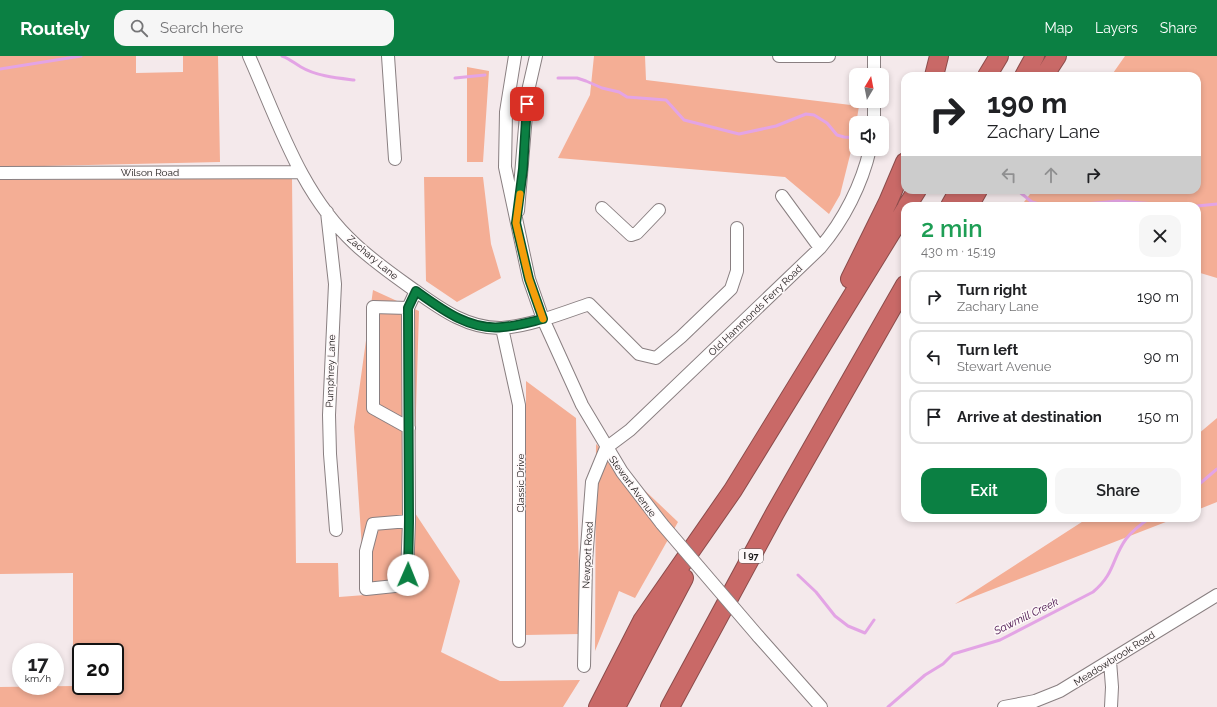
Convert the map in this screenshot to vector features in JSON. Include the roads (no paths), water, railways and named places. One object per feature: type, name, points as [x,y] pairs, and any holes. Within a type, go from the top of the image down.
[{"type":"highway","points":[[935,72],[939,56]]},
{"type":"highway","points":[[989,72],[999,56]]},
{"type":"highway","points":[[1026,72],[1035,56]]},
{"type":"highway","points":[[1047,72],[1057,56]]},
{"type":"highway","points":[[799,383],[888,202],[901,171]]},
{"type":"highway","points":[[616,707],[632,674],[733,490],[901,217]]},
{"type":"highway","name":"I 97","points":[[670,707],[775,513],[901,292]]},
{"type":"highway","points":[[835,407],[901,316]]},
{"type":"highway","points":[[598,707],[642,621],[733,490]]},
{"type":"street","name":"Zachary Lane","points":[[249,56],[300,172],[327,212],[354,244],[380,265],[416,291],[461,319],[475,324],[502,328],[543,319],[589,304],[639,354],[656,358],[681,337],[731,289],[737,271],[737,228]]},
{"type":"street","points":[[388,56],[395,159]]},
{"type":"street","name":"Stewart Avenue","points":[[515,56],[506,112],[505,167],[529,279],[543,319],[575,390],[606,448],[622,472],[662,524],[821,707]]},
{"type":"street","name":"Stewart Avenue","points":[[516,223],[523,169],[528,92],[536,56]]},
{"type":"street","points":[[779,56],[829,56]]},
{"type":"street","points":[[874,56],[874,68]]},
{"type":"street","name":"Old Hammonds Ferry Road","points":[[606,448],[630,430],[832,235],[843,216],[865,170],[868,156]]},
{"type":"street","name":"Wilson Road","points":[[0,173],[300,172]]},
{"type":"street","points":[[782,196],[820,248]]},
{"type":"street","points":[[602,208],[631,235],[637,233],[659,210]]},
{"type":"street","name":"Pumphrey Lane","points":[[327,212],[335,284],[329,415],[330,454],[336,530]]},
{"type":"street","points":[[409,521],[374,524],[366,551],[366,589],[395,586],[408,575],[409,521],[409,428],[408,308],[416,291]]},
{"type":"street","points":[[408,308],[373,307],[373,408],[409,428]]},
{"type":"street","name":"Classic Drive","points":[[502,328],[519,405],[519,640]]},
{"type":"street","name":"Newport Road","points":[[584,666],[586,561],[592,482],[606,448]]},
{"type":"street","name":"Meadowbrook Road","points":[[1004,707],[1021,705],[1047,697],[1110,661],[1217,595]]},
{"type":"street","points":[[1110,661],[1112,687],[1111,707]]},
{"type":"waterway","points":[[0,69],[81,56]]},
{"type":"waterway","points":[[282,56],[313,73],[354,80]]},
{"type":"waterway","points":[[455,78],[485,75]]},
{"type":"waterway","points":[[558,78],[577,78],[602,88],[619,92],[627,97],[666,100],[684,120],[739,134],[776,126],[806,114],[814,115],[827,123],[837,135],[849,137]]},
{"type":"waterway","points":[[1022,194],[1032,202]]},
{"type":"waterway","points":[[1107,202],[1130,202]]},
{"type":"waterway","points":[[1201,206],[1217,204]]},
{"type":"waterway","name":"Sawmill Creek","points":[[1201,483],[1217,469]]},
{"type":"waterway","name":"Sawmill Creek","points":[[888,707],[925,675],[943,664],[953,654],[1000,640],[1093,592],[1105,579],[1126,539],[1137,527],[1144,522]]},
{"type":"waterway","points":[[798,575],[816,592],[835,616],[848,626],[865,633],[874,620]]}]
